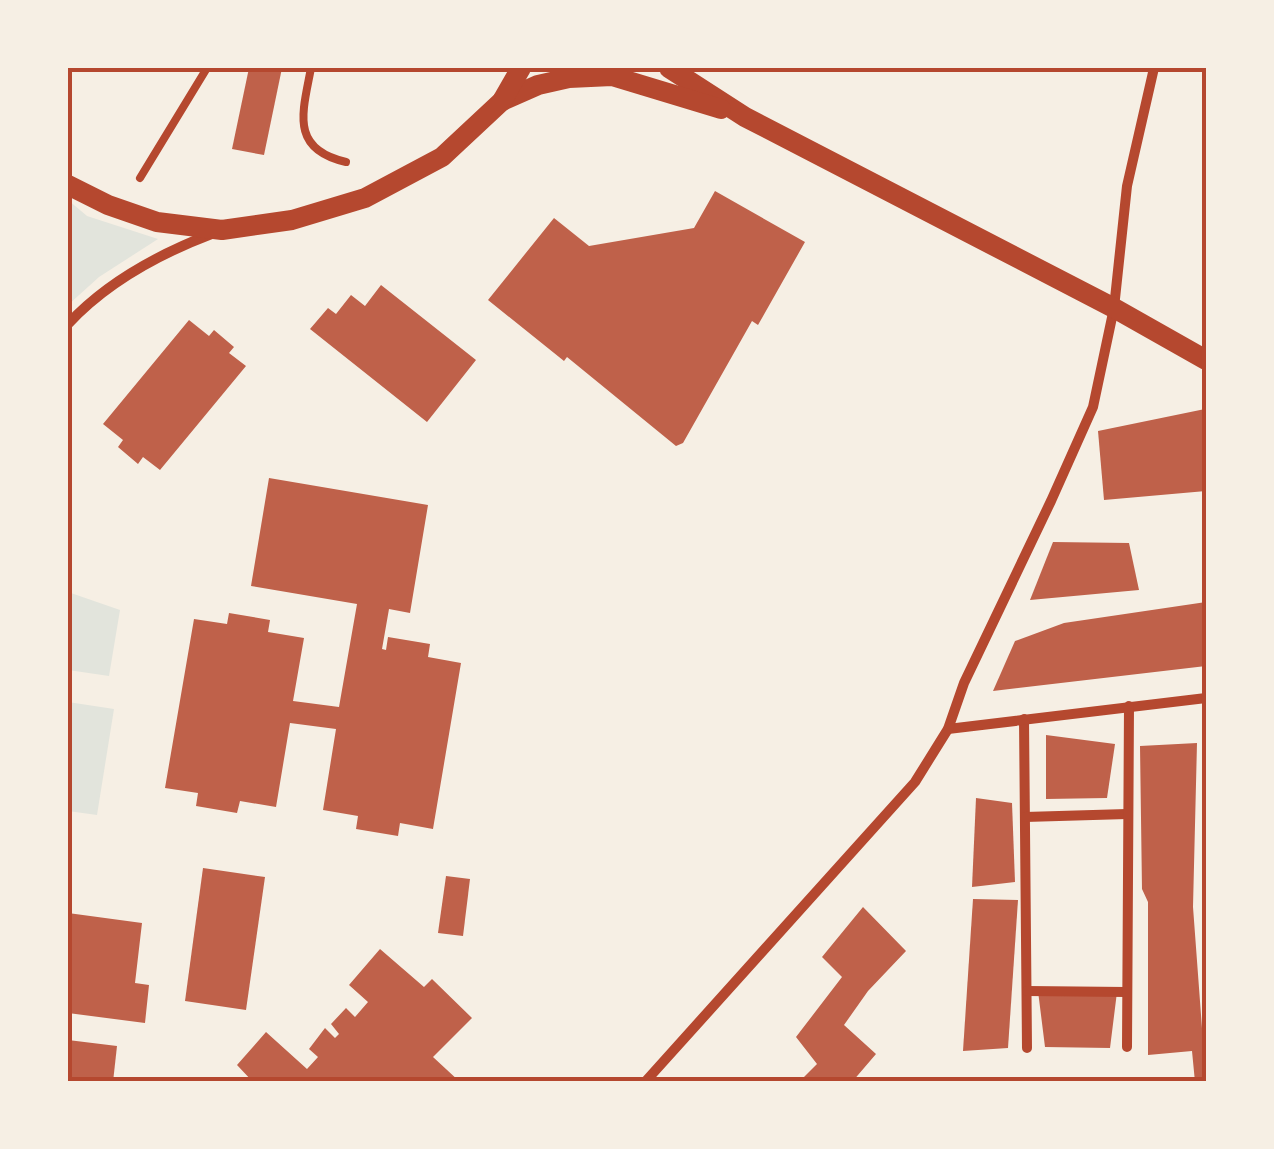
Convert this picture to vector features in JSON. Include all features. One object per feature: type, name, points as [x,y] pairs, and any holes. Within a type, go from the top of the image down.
[{"type":"main road","points":[[68,185],[108,205],[157,222],[222,230],[292,220],[364,198],[442,157],[502,101],[520,68]]},
{"type":"main road","points":[[669,68],[746,117],[1114,308],[1206,360]]},
{"type":"main road","points":[[502,101],[538,85],[568,78],[612,76],[746,117]]},
{"type":"street","points":[[645,1082],[915,782],[948,728],[964,683],[1093,407],[1114,308],[1127,186],[1154,68]]},
{"type":"street","points":[[68,324],[80,310],[130,274],[222,230]]},
{"type":"street","points":[[948,728],[1206,698]]},
{"type":"street","points":[[1126,1047],[1128,706]]},
{"type":"street","points":[[1024,718],[1026,1048]]},
{"type":"street","points":[[1025,817],[1128,814]]},
{"type":"street","points":[[1027,991],[1126,992]]},
{"type":"lane","points":[[140,178],[207,68]]},
{"type":"lane","points":[[312,68],[302,114],[306,136],[323,155],[346,162]]},
{"type":"shaded area","points":[[68,200],[87,216],[158,239],[99,277],[68,305]]},
{"type":"shaded area","points":[[68,592],[120,610],[109,676],[68,670]]},
{"type":"shaded area","points":[[68,702],[114,709],[97,815],[68,811]]},
{"type":"building","points":[[249,68],[282,68],[264,155],[232,149]]},
{"type":"building","points":[[715,191],[805,242],[758,325],[752,321],[683,443],[676,446],[567,357],[564,361],[488,300],[554,218],[589,246],[694,228]]},
{"type":"building","points":[[381,285],[476,360],[427,422],[310,329],[328,308],[336,314],[351,295],[365,306]]},
{"type":"building","points":[[189,320],[209,336],[214,330],[234,347],[229,353],[246,366],[160,470],[143,457],[138,464],[118,447],[123,440],[103,424]]},
{"type":"building","points":[[1205,409],[1206,491],[1104,500],[1098,431]]},
{"type":"building","points":[[269,478],[428,505],[410,613],[389,609],[382,649],[386,650],[388,637],[430,644],[428,657],[461,663],[433,829],[400,823],[398,836],[356,829],[358,816],[323,810],[336,729],[290,723],[276,807],[240,801],[237,813],[196,806],[198,793],[165,788],[194,619],[227,624],[229,613],[270,620],[268,632],[304,638],[293,701],[339,707],[357,604],[251,586]]},
{"type":"building","points":[[1053,542],[1129,543],[1139,590],[1030,600]]},
{"type":"building","points":[[1206,602],[1206,666],[993,691],[1015,641],[1064,623]]},
{"type":"building","points":[[1046,735],[1115,744],[1107,798],[1046,799]]},
{"type":"building","points":[[1197,743],[1193,907],[1206,1082],[1195,1082],[1192,1051],[1148,1055],[1148,902],[1142,889],[1140,746]]},
{"type":"building","points":[[976,798],[1012,803],[1015,882],[972,887]]},
{"type":"building","points":[[203,868],[265,877],[246,1010],[185,1001]]},
{"type":"building","points":[[446,876],[470,879],[463,936],[438,933]]},
{"type":"building","points":[[973,899],[1018,900],[1008,1048],[963,1051]]},
{"type":"building","points":[[863,907],[906,951],[868,991],[844,1025],[876,1054],[852,1082],[799,1082],[817,1064],[796,1037],[842,977],[822,957]]},
{"type":"building","points":[[68,913],[142,923],[135,983],[149,985],[145,1023],[68,1013]]},
{"type":"building","points":[[380,949],[424,987],[432,979],[472,1018],[433,1057],[460,1082],[253,1082],[237,1065],[266,1032],[307,1069],[318,1057],[309,1049],[325,1028],[335,1038],[339,1034],[331,1024],[346,1008],[355,1017],[368,1002],[349,985]]},
{"type":"building","points":[[1038,991],[1117,992],[1110,1048],[1045,1047]]},
{"type":"building","points":[[68,1040],[117,1046],[113,1082],[68,1082]]}]
